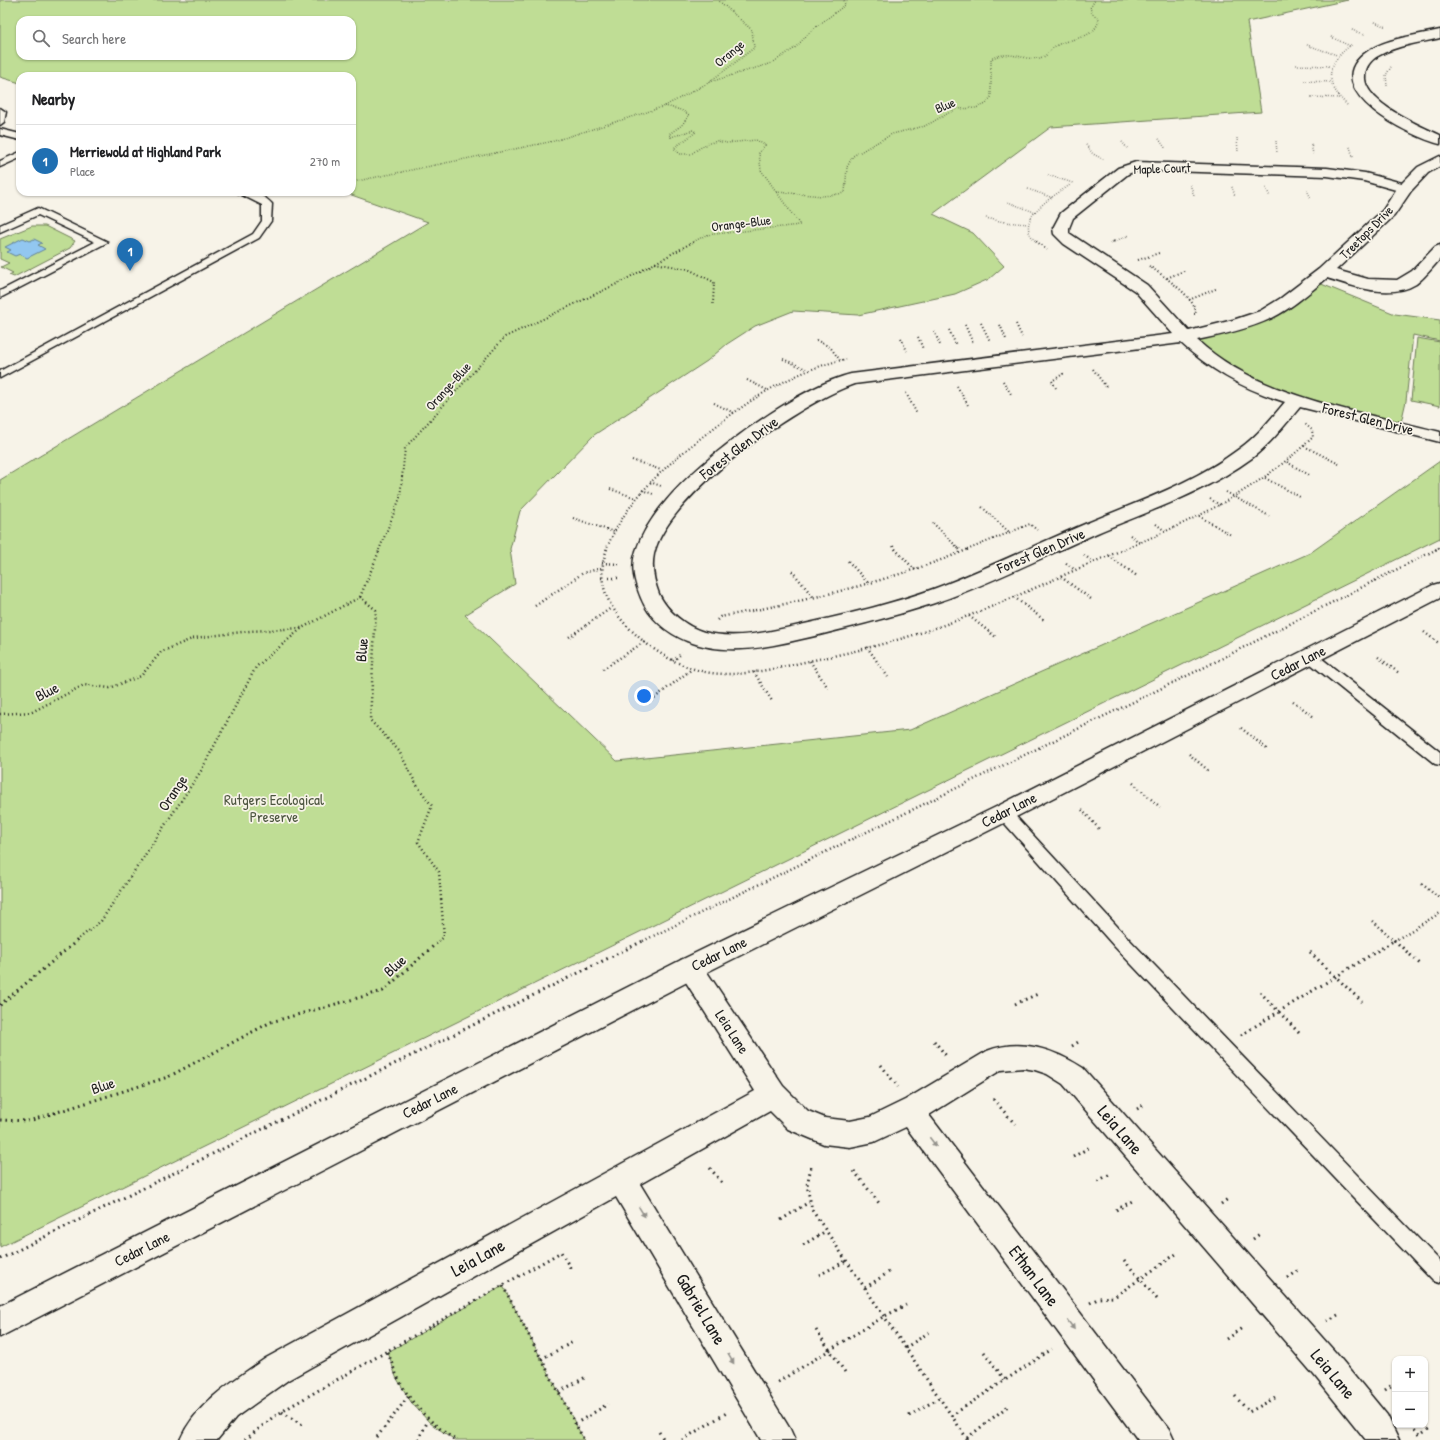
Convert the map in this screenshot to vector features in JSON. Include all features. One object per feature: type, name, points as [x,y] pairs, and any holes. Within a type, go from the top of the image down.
[{"type":"street","points":[[1440,34],[1379,50],[1368,57],[1361,64],[1357,83],[1361,92],[1371,102],[1386,112],[1440,140]]},
{"type":"street","name":"Treetops Drive","points":[[1184,337],[1216,331],[1266,314],[1287,301],[1325,272],[1388,213],[1405,188],[1423,170],[1440,160]]},
{"type":"street","name":"Maple Court","points":[[1184,337],[1141,288],[1069,241],[1062,234],[1061,228],[1066,216],[1123,171],[1136,166],[1320,171],[1365,177],[1405,188]]},
{"type":"street","points":[[1325,272],[1365,283],[1396,285],[1408,282],[1440,250]]},
{"type":"street","name":"Forest Glen Drive","points":[[1296,401],[1265,437],[1245,454],[1199,482],[944,592],[909,604],[830,625],[750,643],[729,643],[708,640],[690,635],[672,624],[659,611],[649,596],[644,581],[643,566],[646,550],[653,533],[676,501],[710,467],[811,396],[830,386],[855,378],[1184,337],[1196,348],[1234,375],[1260,389],[1296,401],[1440,437]]},
{"type":"street","name":"Cedar Lane","points":[[0,1322],[690,968],[1004,813],[1440,590]]},
{"type":"street","name":"Leia Lane","points":[[690,968],[773,1095],[798,1120],[824,1131],[850,1134],[874,1129],[910,1111],[996,1059],[1023,1056],[1036,1058],[1056,1065],[1072,1076],[1325,1364],[1376,1426],[1383,1440]]},
{"type":"street","name":"Leia Lane","points":[[196,1440],[225,1406],[277,1369],[773,1095]]},
{"type":"street","name":"Ethan Lane","points":[[910,1111],[1158,1440]]},
{"type":"street","name":"Gabriel Lane","points":[[621,1179],[779,1440]]},
{"type":"lane","points":[[0,111],[2,112],[0,122]]},
{"type":"lane","points":[[0,132],[16,136]]},
{"type":"lane","points":[[0,164],[16,157]]},
{"type":"lane","points":[[0,375],[256,236],[266,225],[269,214],[267,204],[253,196]]},
{"type":"lane","points":[[0,229],[38,211],[103,242],[0,295]]},
{"type":"lane","points":[[1311,657],[1440,760]]},
{"type":"lane","points":[[1004,813],[1121,942],[1440,1274]]},
{"type":"path","name":"Orange","points":[[356,181],[554,141],[665,106],[708,83],[754,48],[752,30],[718,0]]},
{"type":"path","points":[[708,83],[772,63],[795,48],[812,30],[845,5],[844,0]]},
{"type":"path","name":"Blue","points":[[777,192],[823,196],[845,193],[847,167],[853,156],[892,134],[910,131],[925,126],[956,109],[976,108],[986,104],[991,97],[990,59],[1000,54],[1029,58],[1043,57],[1056,45],[1093,32],[1099,24],[1099,19],[1092,13],[1090,8],[1096,0]]},
{"type":"path","points":[[1352,30],[1371,38]]},
{"type":"path","points":[[1331,37],[1350,46]]},
{"type":"path","points":[[1307,45],[1337,56]]},
{"type":"path","points":[[1386,112],[1403,109],[1389,90],[1385,79],[1387,72],[1396,64]]},
{"type":"path","points":[[1296,66],[1331,66]]},
{"type":"path","points":[[1304,81],[1331,82]]},
{"type":"path","points":[[1311,97],[1340,98]]},
{"type":"path","name":"Orange-Blue","points":[[360,596],[400,498],[405,448],[505,337],[618,283],[706,235],[800,225],[761,170],[759,153],[765,145],[756,140],[727,144],[717,141],[706,144],[691,154],[680,154],[674,148],[696,132],[693,130],[671,136],[669,134],[682,125],[690,115],[681,110],[665,106]]},
{"type":"path","points":[[1232,154],[1239,154],[1237,138]]},
{"type":"path","points":[[1159,139],[1169,153]]},
{"type":"path","points":[[1273,155],[1278,155],[1276,141]]},
{"type":"path","points":[[1122,142],[1131,153]]},
{"type":"path","points":[[1307,156],[1315,157],[1311,144]]},
{"type":"path","points":[[1086,145],[1093,154],[1105,160]]},
{"type":"path","points":[[1350,148],[1354,161]]},
{"type":"path","points":[[1101,162],[1109,158]]},
{"type":"path","points":[[1048,175],[1073,182],[1034,212],[1028,224],[1028,230],[1031,235],[1049,251]]},
{"type":"path","points":[[1028,189],[1053,198]]},
{"type":"path","points":[[1008,202],[1034,212]]},
{"type":"path","points":[[986,218],[1004,222],[1028,224]]},
{"type":"path","points":[[1110,243],[1130,235]]},
{"type":"path","points":[[1138,260],[1159,253]]},
{"type":"path","points":[[655,263],[688,269],[714,282],[713,304]]},
{"type":"path","points":[[1167,278],[1186,270]]},
{"type":"path","points":[[1189,300],[1218,288]]},
{"type":"path","points":[[981,323],[990,341]]},
{"type":"path","points":[[1016,324],[1022,337]]},
{"type":"path","points":[[965,325],[973,343]]},
{"type":"path","points":[[1000,325],[1006,339]]},
{"type":"path","points":[[949,330],[956,345]]},
{"type":"path","points":[[934,331],[941,347]]},
{"type":"path","points":[[1017,337],[1029,336]]},
{"type":"path","points":[[918,337],[924,349]]},
{"type":"path","points":[[901,338],[907,351]]},
{"type":"path","points":[[1001,339],[1012,338]]},
{"type":"path","points":[[816,340],[830,347],[840,360]]},
{"type":"path","points":[[984,341],[995,340]]},
{"type":"path","points":[[968,344],[979,342]]},
{"type":"path","points":[[935,348],[962,344]]},
{"type":"path","points":[[918,350],[929,348]]},
{"type":"path","points":[[900,352],[913,350]]},
{"type":"path","points":[[783,359],[806,369]]},
{"type":"path","points":[[847,359],[806,369],[768,390],[681,452],[661,470],[630,505],[614,532],[602,561],[604,593],[611,608],[632,631],[644,642],[673,661],[692,669],[723,674],[754,672],[867,647],[935,628],[969,616],[1199,516],[1234,497],[1265,478],[1287,462],[1313,437],[1312,430],[1302,422]]},
{"type":"path","points":[[1092,369],[1106,387]]},
{"type":"path","points":[[1056,388],[1052,381],[1062,376],[1062,372]]},
{"type":"path","points":[[747,380],[768,390]]},
{"type":"path","points":[[1003,380],[1011,394]]},
{"type":"path","points":[[957,386],[969,407]]},
{"type":"path","points":[[906,393],[917,414]]},
{"type":"path","points":[[714,403],[735,413]]},
{"type":"path","points":[[1304,446],[1339,464]]},
{"type":"path","points":[[632,460],[661,470]]},
{"type":"path","points":[[1287,462],[1311,476]]},
{"type":"path","points":[[1265,478],[1300,497]]},
{"type":"path","points":[[610,489],[636,498]]},
{"type":"path","points":[[1234,497],[1269,516]]},
{"type":"path","points":[[982,506],[1009,532]]},
{"type":"path","points":[[1199,516],[1231,535]]},
{"type":"path","points":[[573,518],[614,532]]},
{"type":"path","points":[[934,523],[961,551]]},
{"type":"path","points":[[720,617],[814,598],[869,584],[915,570],[1030,524]]},
{"type":"path","points":[[893,546],[915,570]]},
{"type":"path","points":[[0,1259],[778,875],[1205,667],[1440,547]]},
{"type":"path","points":[[1108,556],[1137,576]]},
{"type":"path","points":[[848,561],[869,584]]},
{"type":"path","points":[[535,606],[583,573],[602,568]]},
{"type":"path","points":[[792,571],[814,598]]},
{"type":"path","points":[[1061,576],[1091,598]]},
{"type":"path","name":"Orange","points":[[0,1005],[101,921],[201,771],[256,667],[302,628],[360,596]]},
{"type":"path","name":"Blue","points":[[0,1120],[29,1121],[168,1077],[271,1022],[383,992],[444,937],[439,872],[418,842],[432,806],[416,784],[399,750],[370,720],[376,610],[360,596]]},
{"type":"path","points":[[1014,596],[1044,620]]},
{"type":"path","points":[[568,637],[611,608]]},
{"type":"path","points":[[969,616],[997,638]]},
{"type":"path","name":"Blue","points":[[0,714],[32,712],[84,685],[110,688],[141,676],[160,652],[194,638],[250,631],[302,628]]},
{"type":"path","points":[[1424,632],[1440,644]]},
{"type":"path","points":[[604,669],[644,642]]},
{"type":"path","points":[[867,647],[888,678]]},
{"type":"path","points":[[1378,657],[1399,673]]},
{"type":"path","points":[[810,660],[828,688]]},
{"type":"path","points":[[648,703],[692,669]]},
{"type":"path","points":[[754,672],[772,701]]},
{"type":"path","points":[[1293,701],[1314,718]]},
{"type":"path","points":[[1241,728],[1267,749]]},
{"type":"path","points":[[1189,754],[1210,772]]},
{"type":"path","points":[[1133,783],[1160,807]]},
{"type":"path","points":[[1082,810],[1100,830]]},
{"type":"path","points":[[1422,884],[1440,899]]},
{"type":"path","points":[[1239,1037],[1440,913]]},
{"type":"path","points":[[1373,921],[1420,964]]},
{"type":"path","points":[[1310,952],[1362,1002]]},
{"type":"path","points":[[1260,992],[1299,1033]]},
{"type":"path","points":[[1015,1004],[1040,993]]},
{"type":"path","points":[[993,1100],[1015,1124]]},
{"type":"path","points":[[1073,1158],[1090,1147]]},
{"type":"path","points":[[811,1167],[807,1185],[809,1202],[812,1210],[967,1439],[1008,1406]]},
{"type":"path","points":[[710,1168],[723,1184]]},
{"type":"path","points":[[854,1171],[879,1204]]},
{"type":"path","points":[[1098,1181],[1112,1173]]},
{"type":"path","points":[[1116,1210],[1134,1200]]},
{"type":"path","points":[[781,1220],[809,1202]]},
{"type":"path","points":[[803,1245],[826,1231]]},
{"type":"path","points":[[245,1440],[282,1412],[561,1252],[572,1271]]},
{"type":"path","points":[[1085,1306],[1095,1300],[1114,1296],[1179,1252]]},
{"type":"path","points":[[1124,1260],[1157,1299]]},
{"type":"path","points":[[819,1275],[846,1261]]},
{"type":"path","points":[[865,1288],[889,1272]]},
{"type":"path","points":[[503,1286],[584,1440]]},
{"type":"path","points":[[774,1385],[883,1316],[906,1305]]},
{"type":"path","points":[[1226,1339],[1242,1328]]},
{"type":"path","points":[[816,1330],[847,1375]]},
{"type":"path","points":[[905,1348],[931,1331]]},
{"type":"path","points":[[542,1359],[573,1342]]},
{"type":"path","points":[[951,1416],[1057,1345]]},
{"type":"path","points":[[388,1352],[392,1367],[408,1397],[428,1421],[455,1440]]},
{"type":"path","points":[[984,1352],[1005,1380]]},
{"type":"path","points":[[559,1392],[586,1377]]},
{"type":"path","points":[[1235,1396],[1249,1412],[1275,1398]]},
{"type":"path","points":[[378,1437],[408,1397]]},
{"type":"path","points":[[909,1416],[939,1398]]},
{"type":"path","points":[[576,1424],[608,1404]]},
{"type":"path","points":[[682,1440],[734,1408]]},
{"type":"path","points":[[282,1412],[304,1426]]},
{"type":"path","points":[[418,1440],[428,1421]]},
{"type":"path","points":[[1414,1428],[1420,1435],[1430,1428]]},
{"type":"path","points":[[659,1432],[664,1440]]},
{"type":"green space","name":"Rutgers Ecological Preserve","points":[[0,0],[1348,0],[1247,22],[1261,112],[1051,127],[933,214],[973,233],[1004,266],[989,279],[955,294],[858,315],[793,311],[755,326],[727,344],[707,361],[594,435],[520,511],[510,549],[515,584],[465,615],[617,761],[910,730],[1310,553],[1440,461],[1440,538],[0,1247],[0,480],[428,222],[354,196],[356,196],[356,72],[16,72],[16,82],[0,77]]},
{"type":"green space","points":[[32,226],[45,226],[75,241],[70,248],[14,277],[9,275],[13,273],[1,267],[9,263],[0,259],[0,239]]},
{"type":"green space","points":[[1314,281],[1395,314],[1440,320],[1440,341],[1413,335],[1406,401],[1400,427],[1260,389],[1185,337],[1239,324]]},
{"type":"green space","points":[[1417,338],[1440,342],[1440,406],[1411,400]]},
{"type":"green space","points":[[503,1286],[584,1440],[455,1440],[430,1423],[411,1402],[396,1377],[388,1352]]},
{"type":"water","points":[[23,238],[30,241],[34,239],[42,243],[38,245],[45,249],[27,258],[20,254],[15,256],[7,252],[11,250],[5,247]]},
{"type":"place","name":"Merriewold at Highland Park","points":[[130,271]]}]
